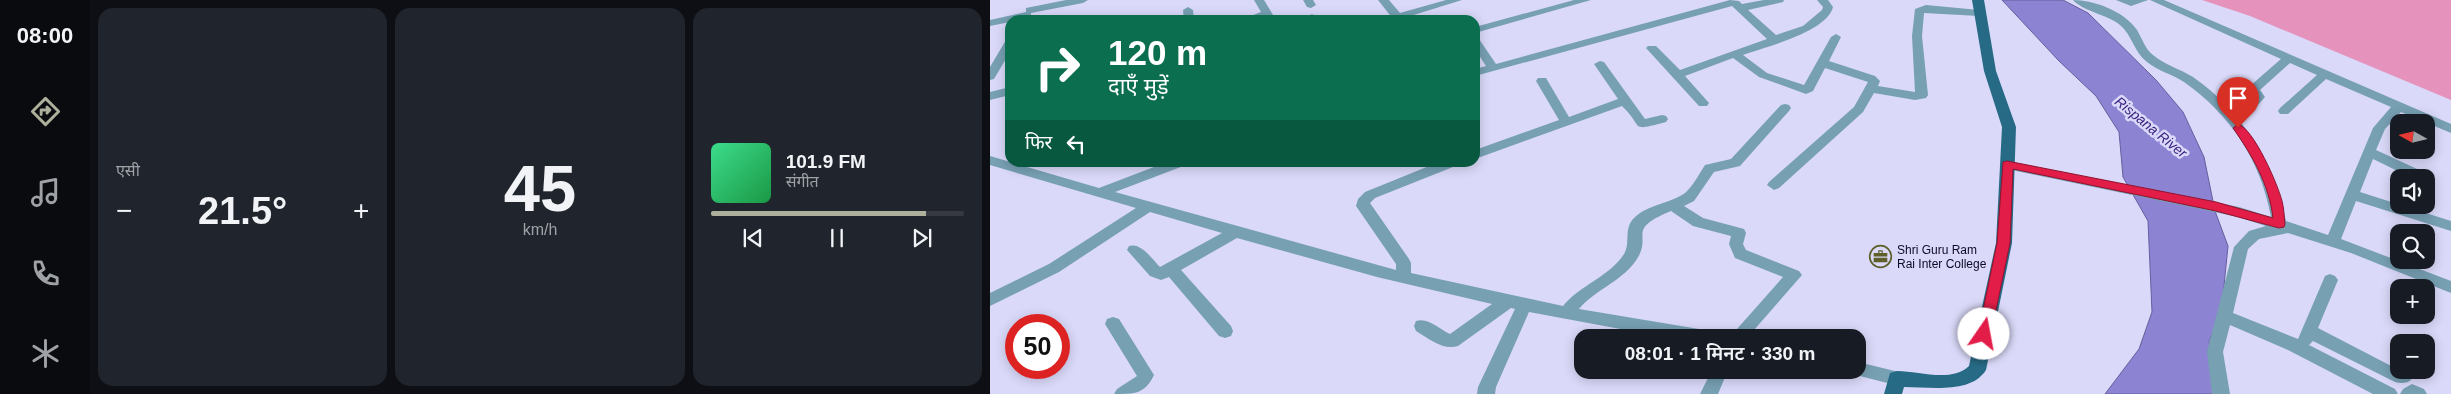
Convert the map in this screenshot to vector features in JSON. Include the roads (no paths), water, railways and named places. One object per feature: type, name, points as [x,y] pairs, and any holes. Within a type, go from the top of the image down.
[{"type":"main road","points":[[1896,386],[1963,386],[1972,380],[1977,370],[2004,243],[2009,127],[1990,71],[1978,6]]},
{"type":"street","points":[[1027,15],[1035,0]]},
{"type":"street","points":[[1027,15],[1083,0]]},
{"type":"street","points":[[1259,0],[1268,15]]},
{"type":"street","points":[[1383,0],[1396,15]]},
{"type":"street","points":[[1408,15],[1457,0]]},
{"type":"street","points":[[1480,29],[1586,0]]},
{"type":"street","points":[[1740,8],[1780,0]]},
{"type":"street","points":[[1678,75],[1736,55],[1815,23],[1828,7],[1822,0]]},
{"type":"street","points":[[2078,0],[2126,24],[2147,57],[2191,81],[2227,113],[2250,143],[2266,173],[2285,226]]},
{"type":"street","points":[[2121,0],[2131,4],[2143,0]]},
{"type":"street","points":[[2155,0],[2451,129]]},
{"type":"street","points":[[1480,72],[1730,3],[1735,3],[1775,40]]},
{"type":"street","points":[[1871,89],[1915,96],[1922,95],[1917,36],[1919,10],[1926,8],[1978,6]]},
{"type":"street","points":[[990,23],[1005,20]]},
{"type":"street","points":[[1736,55],[1763,75],[1806,90],[1809,88],[1836,37]]},
{"type":"street","points":[[1480,48],[1493,68]]},
{"type":"street","points":[[1652,48],[1703,103]]},
{"type":"street","points":[[990,77],[1005,50]]},
{"type":"street","points":[[2246,110],[2259,97],[2254,89],[2288,59]]},
{"type":"street","points":[[998,62],[1005,60]]},
{"type":"street","points":[[1774,185],[1859,109],[1874,82],[1871,78],[1822,63]]},
{"type":"street","points":[[1600,64],[1642,124],[1662,119]]},
{"type":"street","points":[[2284,111],[2324,75]]},
{"type":"street","points":[[1542,81],[1566,122]]},
{"type":"street","points":[[990,96],[1005,92]]},
{"type":"street","points":[[1480,153],[1626,102]]},
{"type":"street","points":[[2333,241],[2379,128],[2398,107]]},
{"type":"street","points":[[1566,313],[1578,300],[1616,273],[1630,257],[1634,248],[1634,230],[1638,223],[1648,215],[1688,198],[1710,168],[1729,166],[1739,159],[1784,108]]},
{"type":"street","points":[[2369,152],[2407,169]]},
{"type":"street","points":[[990,160],[1005,164]]},
{"type":"street","points":[[2007,165],[2216,206],[2333,241],[2451,287]]},
{"type":"street","points":[[1014,167],[1236,232],[1403,276],[1566,313],[1659,329]]},
{"type":"street","points":[[1102,192],[1168,167]]},
{"type":"street","points":[[1403,276],[1404,263],[1363,206],[1363,202],[1370,195],[1440,167]]},
{"type":"street","points":[[2352,195],[2451,226]]},
{"type":"street","points":[[1673,205],[1698,222],[1740,233],[1736,244],[1740,254],[1794,275],[1745,329]]},
{"type":"street","points":[[990,300],[1054,268],[1148,207]]},
{"type":"street","points":[[2221,394],[2215,352],[2226,317],[2241,247],[2247,240],[2260,233],[2285,226]]},
{"type":"street","points":[[1134,250],[1158,274],[1172,270],[1236,232]]},
{"type":"street","points":[[1172,270],[1225,331]]},
{"type":"street","points":[[2302,349],[2330,280]]},
{"type":"street","points":[[1422,326],[1444,339],[1452,341],[1517,302]]},
{"type":"street","points":[[1486,394],[1517,302]]},
{"type":"street","points":[[2226,317],[2302,349],[2389,394]]},
{"type":"street","points":[[1113,324],[1146,375],[1143,382],[1123,394]]},
{"type":"street","points":[[2309,331],[2390,372]]},
{"type":"street","points":[[1866,373],[1896,386]]},
{"type":"street","points":[[1709,394],[1716,379]]},
{"type":"street","points":[[2409,394],[2412,392],[2418,394]]},
{"type":"water","name":"Rispana River","points":[[2002,0],[2063,0],[2088,13],[2156,80],[2183,112],[2204,157],[2215,211],[2228,246],[2221,316],[2209,341],[2218,394],[2105,394],[2139,349],[2152,312],[2148,221],[2123,177],[2119,132],[2096,96],[2059,61]]},
{"type":"place","name":"Shri Guru Ram Rai Inter College","points":[[1881,257]]}]
